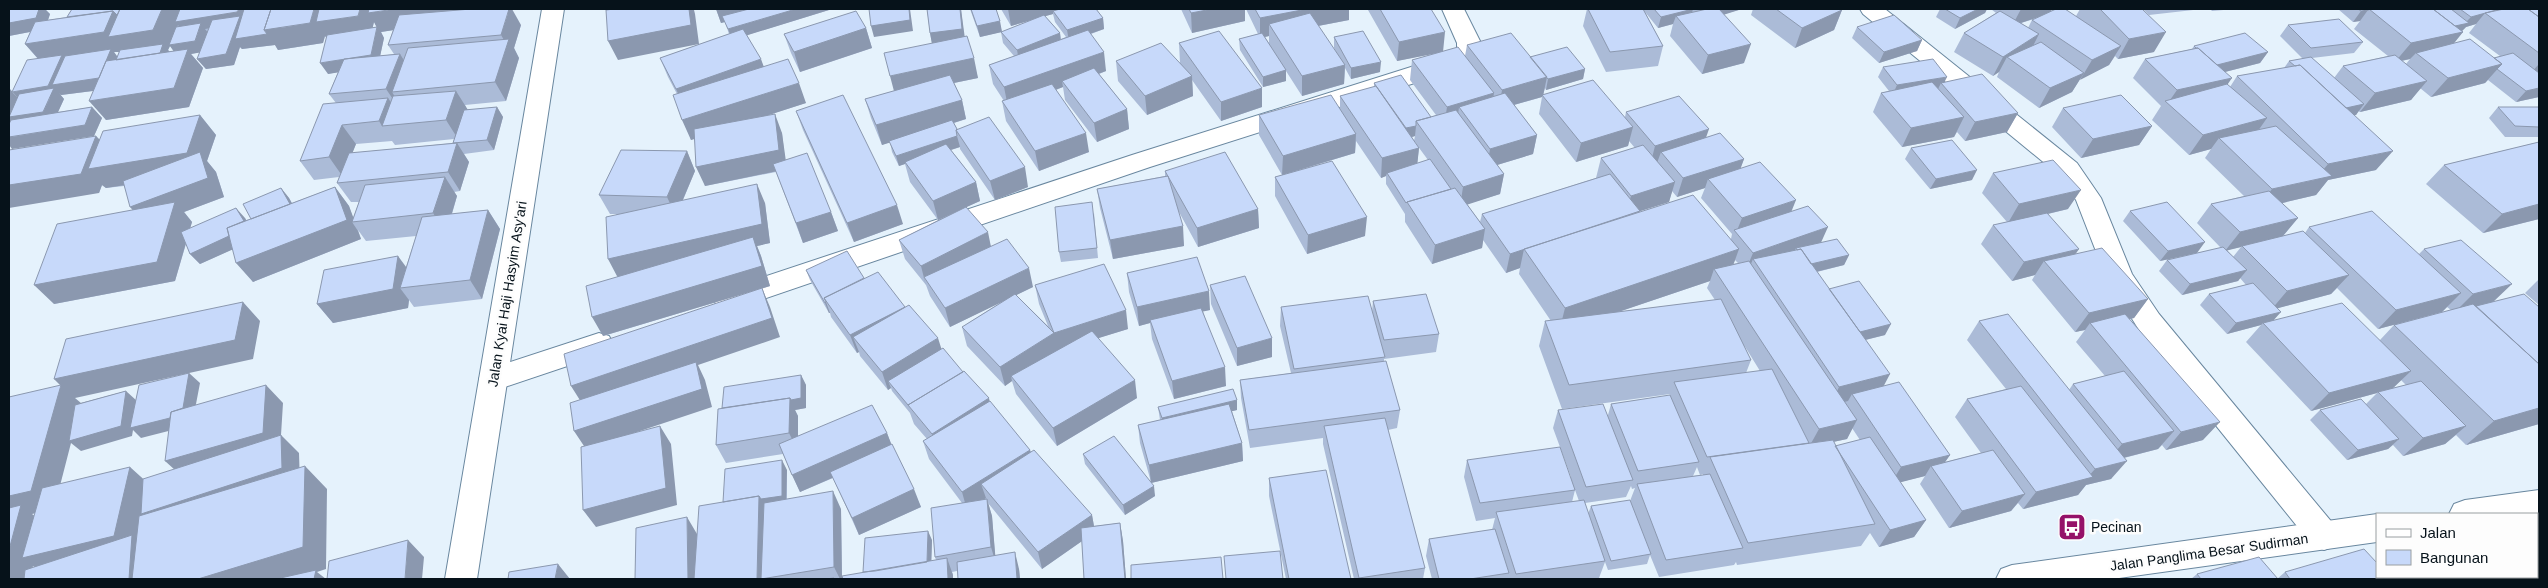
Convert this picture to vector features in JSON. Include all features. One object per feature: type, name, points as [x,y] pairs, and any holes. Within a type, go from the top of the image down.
[{"type":"street","name":"Jalan Kyai Haji Hasyim Asy'ari","points":[[461,579],[553,9]]},
{"type":"street","points":[[709,307],[1141,162],[1457,61],[1468,52],[1469,43],[1453,9]]},
{"type":"street","points":[[1871,9],[2068,170],[2088,198],[2120,277],[2149,322],[2324,536]]},
{"type":"street","points":[[494,379],[625,335]]},
{"type":"street","points":[[2472,513],[2539,503]]},
{"type":"street","name":"Jalan Panglima Besar Sudirman","points":[[2012,579],[2376,528]]},
{"type":"building","points":[[9,9],[39,9],[36,18],[9,23]]},
{"type":"building","points":[[72,9],[120,9],[117,15],[113,11],[67,17]]},
{"type":"building","points":[[120,9],[162,9],[153,30],[108,37]]},
{"type":"building","points":[[180,9],[239,9],[237,12],[175,22]]},
{"type":"building","points":[[244,9],[271,9],[264,30],[267,34],[235,39]]},
{"type":"building","points":[[271,9],[314,9],[310,23],[264,30]]},
{"type":"building","points":[[319,9],[360,9],[358,16],[316,22]]},
{"type":"building","points":[[369,9],[395,9],[368,13]]},
{"type":"building","points":[[471,9],[509,9],[501,35],[388,45],[399,15]]},
{"type":"building","points":[[689,9],[691,25],[608,41],[606,10]]},
{"type":"building","points":[[749,9],[796,9],[728,29],[722,16]]},
{"type":"building","points":[[869,9],[909,9],[910,20],[871,26]]},
{"type":"building","points":[[927,9],[960,9],[962,29],[930,33]]},
{"type":"building","points":[[971,9],[996,9],[1000,21],[977,26]]},
{"type":"building","points":[[1060,9],[1096,9],[1103,18],[1067,30],[1053,11]]},
{"type":"building","points":[[1189,9],[1212,9],[1191,13]]},
{"type":"building","points":[[1255,9],[1307,9],[1260,18]]},
{"type":"building","points":[[1380,9],[1431,9],[1445,32],[1399,42]]},
{"type":"building","points":[[1588,9],[1643,9],[1663,46],[1610,52]]},
{"type":"building","points":[[1654,9],[1693,9],[1661,17]]},
{"type":"building","points":[[1707,9],[1719,9],[1751,44],[1708,55],[1676,16]]},
{"type":"building","points":[[1776,9],[1839,9],[1842,10],[1802,28]]},
{"type":"building","points":[[1945,9],[1978,9],[1960,18]]},
{"type":"building","points":[[2056,9],[2065,9],[2121,46],[2092,60],[2032,20]]},
{"type":"building","points":[[2100,9],[2142,9],[2166,32],[2129,39]]},
{"type":"building","points":[[2369,9],[2433,9],[2463,32],[2411,43]]},
{"type":"building","points":[[2433,9],[2451,9],[2469,23],[2455,26]]},
{"type":"building","points":[[2460,9],[2500,9],[2471,17]]},
{"type":"building","points":[[2504,9],[2528,9],[2539,17],[2539,53],[2485,13]]},
{"type":"building","points":[[2528,9],[2539,9],[2539,17]]},
{"type":"building","points":[[113,11],[104,32],[25,44],[35,22]]},
{"type":"building","points":[[856,11],[866,28],[794,52],[784,34]]},
{"type":"building","points":[[2000,11],[2039,34],[2003,57],[1964,33]]},
{"type":"building","points":[[1310,13],[1345,65],[1302,76],[1269,24]]},
{"type":"building","points":[[1044,15],[1060,33],[1017,50],[1001,32]]},
{"type":"building","points":[[1894,15],[1922,40],[1884,52],[1857,27]]},
{"type":"building","points":[[240,16],[226,54],[197,59],[212,20]]},
{"type":"building","points":[[2339,19],[2363,42],[2311,48],[2288,25]]},
{"type":"building","points":[[201,23],[195,41],[169,45],[176,27]]},
{"type":"building","points":[[377,27],[371,55],[320,63],[327,35]]},
{"type":"building","points":[[743,29],[761,59],[676,89],[660,58]]},
{"type":"building","points":[[1088,30],[1104,52],[1004,87],[989,65]]},
{"type":"building","points":[[1219,31],[1262,88],[1221,102],[1179,43]]},
{"type":"building","points":[[1363,31],[1381,62],[1351,68],[1334,37]]},
{"type":"building","points":[[1262,33],[1286,70],[1263,77],[1239,39]]},
{"type":"building","points":[[1511,33],[1547,77],[1502,90],[1467,45]]},
{"type":"building","points":[[2245,33],[2268,52],[2217,65],[2194,46]]},
{"type":"building","points":[[967,36],[974,58],[890,76],[884,53]]},
{"type":"building","points":[[509,39],[495,82],[392,92],[408,48]]},
{"type":"building","points":[[2470,39],[2502,64],[2448,78],[2416,53]]},
{"type":"building","points":[[2041,42],[2084,73],[2050,88],[2007,57]]},
{"type":"building","points":[[1161,43],[1192,76],[1145,96],[1116,61]]},
{"type":"building","points":[[163,44],[160,53],[116,60],[120,50]]},
{"type":"building","points":[[1458,47],[1494,93],[1447,107],[1412,60]]},
{"type":"building","points":[[1567,47],[1585,69],[1548,79],[1530,57]]},
{"type":"building","points":[[2198,48],[2232,78],[2177,90],[2145,59]]},
{"type":"building","points":[[111,49],[99,78],[52,85],[65,56]]},
{"type":"building","points":[[188,49],[174,88],[89,101],[106,61]]},
{"type":"building","points":[[2513,53],[2539,73],[2539,88],[2526,91],[2497,69],[2502,64],[2494,58]]},
{"type":"building","points":[[400,54],[386,89],[329,94],[344,59]]},
{"type":"building","points":[[62,55],[48,86],[12,92],[27,60]]},
{"type":"building","points":[[2395,55],[2427,81],[2375,93],[2343,66]]},
{"type":"building","points":[[2311,57],[2364,104],[2346,108],[2300,65],[2295,66],[2289,61]]},
{"type":"building","points":[[788,59],[799,83],[682,120],[673,95]]},
{"type":"building","points":[[1933,59],[1947,77],[1897,85],[1883,67]]},
{"type":"building","points":[[2300,65],[2393,151],[2328,164],[2237,76]]},
{"type":"building","points":[[1094,68],[1127,109],[1094,123],[1062,81]]},
{"type":"building","points":[[1982,74],[2018,113],[1975,122],[1941,83]]},
{"type":"building","points":[[950,75],[962,100],[876,125],[865,99]]},
{"type":"building","points":[[1401,75],[1431,117],[1416,121],[1416,126],[1406,128],[1374,83]]},
{"type":"building","points":[[1593,80],[1633,127],[1581,143],[1542,95]]},
{"type":"building","points":[[1932,82],[1964,117],[1911,128],[1881,93]]},
{"type":"building","points":[[1052,84],[1086,133],[1035,151],[1002,101]]},
{"type":"building","points":[[2227,84],[2267,118],[2203,135],[2165,101]]},
{"type":"building","points":[[1376,86],[1419,148],[1382,158],[1340,96]]},
{"type":"building","points":[[54,88],[43,112],[9,117],[19,94]]},
{"type":"building","points":[[456,91],[446,120],[382,126],[393,96]]},
{"type":"building","points":[[1505,93],[1537,135],[1490,149],[1459,107]]},
{"type":"building","points":[[843,95],[897,205],[847,223],[796,111]]},
{"type":"building","points":[[1331,95],[1356,134],[1283,156],[1259,115]]},
{"type":"building","points":[[2121,95],[2152,126],[2093,139],[2063,108]]},
{"type":"building","points":[[1679,96],[1709,129],[1655,146],[1626,112]]},
{"type":"building","points":[[388,98],[379,121],[342,125],[329,157],[300,161],[323,104]]},
{"type":"building","points":[[92,107],[85,125],[9,137],[9,124],[11,120]]},
{"type":"building","points":[[497,107],[487,140],[453,143],[464,110]]},
{"type":"building","points":[[2498,107],[2539,107],[2539,127],[2515,126]]},
{"type":"building","points":[[1456,110],[1504,174],[1463,187],[1416,121]]},
{"type":"building","points":[[775,114],[779,150],[696,167],[694,129]]},
{"type":"building","points":[[200,115],[187,153],[88,169],[103,131]]},
{"type":"building","points":[[989,117],[1025,167],[990,181],[956,130]]},
{"type":"building","points":[[952,120],[957,129],[957,136],[896,156],[889,141]]},
{"type":"building","points":[[2276,126],[2332,176],[2272,189],[2219,138]]},
{"type":"building","points":[[1720,133],[1744,159],[1683,178],[1661,152]]},
{"type":"building","points":[[96,136],[81,174],[9,185],[9,150]]},
{"type":"building","points":[[1952,140],[1977,170],[1936,179],[1911,148]]},
{"type":"building","points":[[2539,142],[2539,204],[2502,214],[2444,165]]},
{"type":"building","points":[[457,143],[448,172],[337,183],[349,153]]},
{"type":"building","points":[[946,144],[976,182],[933,201],[905,162]]},
{"type":"building","points":[[1643,145],[1675,182],[1631,196],[1601,158]]},
{"type":"building","points":[[621,150],[687,151],[667,197],[599,195]]},
{"type":"building","points":[[200,152],[208,178],[130,207],[123,181]]},
{"type":"building","points":[[1225,152],[1258,209],[1197,228],[1165,171]]},
{"type":"building","points":[[807,153],[831,212],[796,223],[773,164]]},
{"type":"building","points":[[1430,159],[1451,189],[1406,203],[1387,173]]},
{"type":"building","points":[[2053,160],[2081,190],[2019,204],[1993,173]]},
{"type":"building","points":[[1332,161],[1367,217],[1308,235],[1275,177]]},
{"type":"building","points":[[1760,162],[1796,200],[1742,218],[1708,179]]},
{"type":"building","points":[[1610,174],[1640,211],[1510,254],[1482,214]]},
{"type":"building","points":[[1168,176],[1183,226],[1110,240],[1097,189]]},
{"type":"building","points":[[445,177],[433,213],[352,222],[365,185]]},
{"type":"building","points":[[757,184],[762,224],[608,259],[606,217]]},
{"type":"building","points":[[335,187],[347,220],[236,263],[227,228]]},
{"type":"building","points":[[281,188],[290,204],[251,219],[243,204]]},
{"type":"building","points":[[1455,188],[1485,229],[1435,245],[1407,202]]},
{"type":"building","points":[[2269,191],[2298,218],[2240,232],[2211,204]]},
{"type":"building","points":[[1693,195],[1739,249],[1565,308],[1524,249]]},
{"type":"building","points":[[175,202],[157,262],[34,285],[57,224]]},
{"type":"building","points":[[1092,202],[1097,248],[1059,252],[1055,207]]},
{"type":"building","points":[[2167,202],[2205,242],[2168,251],[2130,211]]},
{"type":"building","points":[[1808,206],[1828,227],[1753,253],[1734,230]]},
{"type":"building","points":[[966,207],[988,232],[921,266],[899,240]]},
{"type":"building","points":[[236,208],[244,221],[227,228],[229,236],[190,254],[181,232]]},
{"type":"building","points":[[488,210],[470,280],[400,288],[422,217]]},
{"type":"building","points":[[2372,211],[2461,293],[2396,310],[2309,227]]},
{"type":"building","points":[[2047,213],[2079,249],[2024,262],[1993,225]]},
{"type":"building","points":[[2303,231],[2349,275],[2287,291],[2242,246]]},
{"type":"building","points":[[753,237],[762,266],[592,317],[586,286]]},
{"type":"building","points":[[1007,239],[1029,268],[945,308],[924,277]]},
{"type":"building","points":[[1837,239],[1849,255],[1811,264],[1801,249],[1797,250],[1796,248]]},
{"type":"building","points":[[2461,240],[2512,284],[2473,294],[2424,249]]},
{"type":"building","points":[[2223,247],[2247,270],[2190,284],[2167,260]]},
{"type":"building","points":[[2102,248],[2148,299],[2089,313],[2044,261]]},
{"type":"building","points":[[1801,249],[1890,374],[1839,387],[1753,259]]},
{"type":"building","points":[[847,251],[864,278],[824,298],[825,303],[806,270]]},
{"type":"building","points":[[398,256],[393,289],[317,304],[324,270]]},
{"type":"building","points":[[1197,257],[1209,291],[1137,307],[1127,273]]},
{"type":"building","points":[[1749,261],[1857,420],[1819,429],[1714,269]]},
{"type":"building","points":[[1104,264],[1126,310],[1054,333],[1035,285]]},
{"type":"building","points":[[878,272],[905,307],[850,335],[824,298]]},
{"type":"building","points":[[1245,276],[1272,338],[1237,348],[1210,285]]},
{"type":"building","points":[[1859,281],[1891,324],[1860,332],[1829,289]]},
{"type":"building","points":[[2253,283],[2281,312],[2236,323],[2209,294]]},
{"type":"building","points":[[762,288],[772,318],[571,386],[564,354]]},
{"type":"building","points":[[1015,294],[1054,333],[1000,367],[962,327]]},
{"type":"building","points":[[1426,294],[1439,334],[1384,340],[1373,301]]},
{"type":"building","points":[[2524,294],[2539,307],[2539,364],[2476,306]]},
{"type":"building","points":[[1368,296],[1385,357],[1294,369],[1281,307]]},
{"type":"building","points":[[1721,299],[1751,360],[1569,385],[1545,321]]},
{"type":"building","points":[[243,302],[235,340],[54,379],[66,339]]},
{"type":"building","points":[[2342,303],[2411,371],[2329,393],[2263,323]]},
{"type":"building","points":[[2473,304],[2539,364],[2539,408],[2494,421],[2394,325]]},
{"type":"building","points":[[909,305],[938,338],[882,372],[853,337]]},
{"type":"building","points":[[1201,308],[1225,367],[1172,381],[1150,320]]},
{"type":"building","points":[[2008,314],[2127,461],[2095,469],[1979,321]]},
{"type":"building","points":[[2125,314],[2220,422],[2181,432],[2090,323]]},
{"type":"building","points":[[1092,331],[1135,380],[1053,428],[1011,376]]},
{"type":"building","points":[[943,348],[963,372],[908,405],[888,381]]},
{"type":"building","points":[[1386,361],[1400,410],[1249,430],[1240,380]]},
{"type":"building","points":[[696,362],[702,389],[574,431],[570,403]]},
{"type":"building","points":[[1772,369],[1809,443],[1707,457],[1674,382]]},
{"type":"building","points":[[964,371],[989,398],[932,434],[908,405]]},
{"type":"building","points":[[2124,371],[2174,431],[2122,444],[2073,384]]},
{"type":"building","points":[[189,373],[183,408],[171,412],[170,418],[130,428],[139,385]]},
{"type":"building","points":[[801,375],[801,398],[722,408],[724,387]]},
{"type":"building","points":[[2421,381],[2466,426],[2423,438],[2378,392]]},
{"type":"building","points":[[1899,382],[1950,455],[1901,467],[1852,394]]},
{"type":"building","points":[[61,385],[31,491],[9,496],[9,397]]},
{"type":"building","points":[[266,385],[263,433],[165,461],[171,412]]},
{"type":"building","points":[[2021,386],[2093,477],[2036,492],[1967,399]]},
{"type":"building","points":[[1233,389],[1237,400],[1162,418],[1158,407]]},
{"type":"building","points":[[126,391],[121,426],[69,441],[75,405]]},
{"type":"building","points":[[1670,395],[1699,462],[1638,471],[1611,404]]},
{"type":"building","points":[[790,398],[789,433],[716,445],[718,409]]},
{"type":"building","points":[[2361,399],[2399,439],[2358,450],[2320,410]]},
{"type":"building","points":[[990,401],[1030,450],[962,492],[923,441]]},
{"type":"building","points":[[1229,404],[1242,443],[1149,465],[1138,425]]},
{"type":"building","points":[[1603,404],[1633,480],[1586,487],[1558,410]]},
{"type":"building","points":[[872,405],[887,433],[792,475],[779,444]]},
{"type":"building","points":[[1385,418],[1425,568],[1359,578],[1324,426]]},
{"type":"building","points":[[660,426],[666,488],[583,510],[581,447]]},
{"type":"building","points":[[281,435],[282,468],[141,514],[143,479]]},
{"type":"building","points":[[1114,436],[1154,486],[1123,505],[1083,454]]},
{"type":"building","points":[[1870,437],[1926,520],[1890,530],[1835,446]]},
{"type":"building","points":[[1833,440],[1875,524],[1748,543],[1710,457]]},
{"type":"building","points":[[892,444],[914,489],[852,518],[830,472]]},
{"type":"building","points":[[1560,447],[1575,490],[1480,503],[1467,460]]},
{"type":"building","points":[[1034,450],[1092,515],[1038,552],[981,484]]},
{"type":"building","points":[[1993,450],[2025,494],[1962,511],[1931,466]]},
{"type":"building","points":[[782,460],[782,496],[761,499],[759,496],[723,502],[725,469]]},
{"type":"building","points":[[305,466],[303,547],[198,579],[132,579],[139,516]]},
{"type":"building","points":[[130,467],[114,536],[22,558],[42,488]]},
{"type":"building","points":[[1326,470],[1351,579],[1289,579],[1269,478]]},
{"type":"building","points":[[1710,474],[1743,548],[1666,560],[1637,484]]},
{"type":"building","points":[[833,491],[834,567],[761,579],[764,503]]},
{"type":"building","points":[[759,496],[757,579],[694,579],[699,506]]},
{"type":"building","points":[[987,499],[991,547],[935,557],[931,508]]},
{"type":"building","points":[[1584,500],[1605,561],[1516,574],[1496,512]]},
{"type":"building","points":[[1630,500],[1651,554],[1611,561],[1591,506]]},
{"type":"building","points":[[21,505],[9,550],[9,508]]},
{"type":"building","points":[[687,517],[688,579],[635,579],[636,528]]},
{"type":"building","points":[[1120,523],[1125,579],[1084,579],[1081,528]]},
{"type":"building","points":[[1495,529],[1509,573],[1470,579],[1439,579],[1429,539]]},
{"type":"building","points":[[928,531],[927,562],[863,572],[865,538]]},
{"type":"building","points":[[132,535],[129,579],[24,579],[25,570]]},
{"type":"building","points":[[408,540],[405,579],[327,579],[329,561]]},
{"type":"building","points":[[2364,549],[2376,562],[2376,578],[2391,579],[2290,579],[2285,572]]},
{"type":"building","points":[[2539,550],[2539,572],[2538,570]]},
{"type":"building","points":[[1280,551],[1283,579],[1226,579],[1224,556]]},
{"type":"building","points":[[1015,552],[1017,579],[958,579],[957,562]]},
{"type":"building","points":[[1221,557],[1223,579],[1131,579],[1131,565]]},
{"type":"building","points":[[2259,557],[2278,579],[2201,579],[2197,574]]},
{"type":"building","points":[[947,558],[948,579],[843,579],[842,576]]},
{"type":"building","points":[[558,564],[555,579],[508,579],[509,572]]},
{"type":"building","points":[[316,570],[314,579],[276,579]]},
{"type":"building","points":[[2396,578],[2482,579],[2397,579]]},
{"type":"building","points":[[2490,578],[2539,579],[2492,579]]},
{"type":"place","name":"Pecinan","points":[[2072,527]]}]
